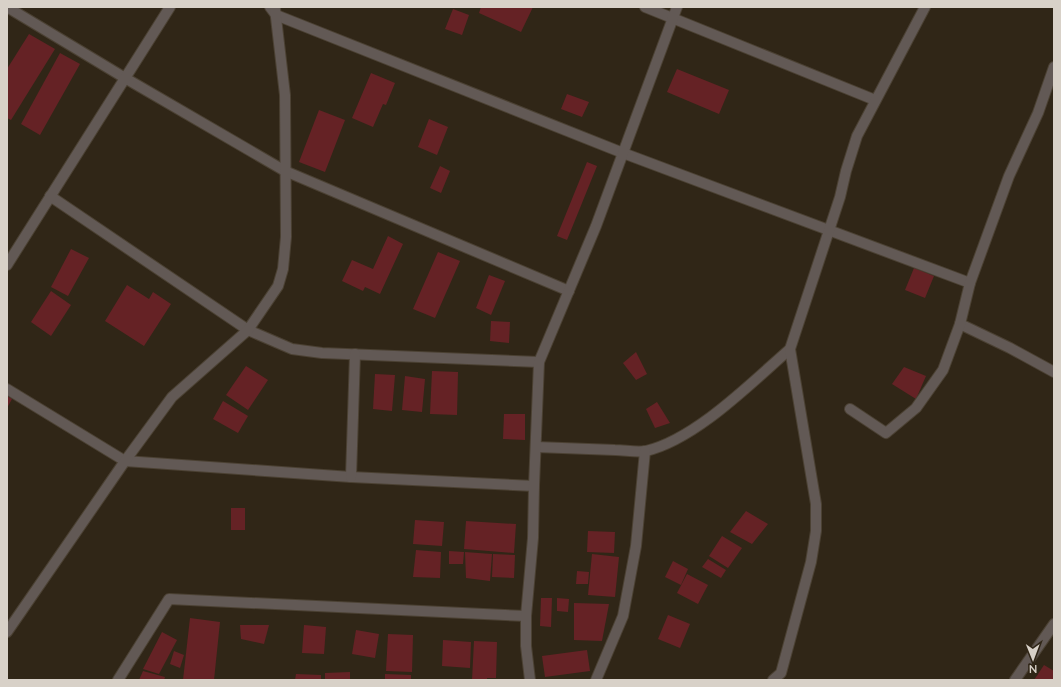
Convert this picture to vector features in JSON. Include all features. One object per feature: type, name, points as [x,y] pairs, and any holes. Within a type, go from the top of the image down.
[{"type":"street","points":[[8,7],[125,78],[285,171],[569,291]]},
{"type":"street","points":[[7,265],[170,7]]},
{"type":"street","points":[[645,7],[875,100]]},
{"type":"street","points":[[530,680],[526,646],[526,616],[533,538],[539,362],[596,226],[677,7]]},
{"type":"street","points":[[773,680],[781,673],[810,562],[816,531],[816,504],[790,349],[840,196],[857,136],[925,7]]},
{"type":"street","points":[[273,10],[622,153],[970,283]]},
{"type":"street","points":[[7,632],[125,461],[172,397],[248,330],[278,286],[283,269],[286,237],[285,95],[273,10]]},
{"type":"street","points":[[850,409],[886,433],[916,408],[943,370],[960,324],[970,283],[1009,176],[1038,113],[1054,67]]},
{"type":"street","points":[[50,196],[248,330],[292,349],[322,353],[539,362]]},
{"type":"street","points":[[960,324],[1010,348],[1054,372]]},
{"type":"street","points":[[536,447],[645,451],[668,443],[687,434],[728,402],[790,349]]},
{"type":"street","points":[[351,477],[355,354]]},
{"type":"street","points":[[7,389],[125,461],[351,477],[534,486]]},
{"type":"street","points":[[596,680],[623,616],[636,546],[645,451]]},
{"type":"street","points":[[118,680],[169,599],[526,616]]},
{"type":"street","points":[[1015,680],[1054,624]]},
{"type":"building","points":[[481,7],[533,7],[521,32],[479,13]]},
{"type":"building","points":[[453,9],[469,15],[462,35],[445,29]]},
{"type":"building","points":[[29,34],[55,49],[11,120],[7,118],[7,69]]},
{"type":"building","points":[[60,53],[80,64],[40,135],[21,124]]},
{"type":"building","points":[[677,69],[729,90],[719,114],[667,92]]},
{"type":"building","points":[[371,73],[395,83],[386,105],[383,104],[373,127],[352,118]]},
{"type":"building","points":[[567,94],[589,102],[582,117],[561,109]]},
{"type":"building","points":[[319,110],[345,120],[325,172],[299,162]]},
{"type":"building","points":[[429,119],[448,127],[437,155],[418,147]]},
{"type":"building","points":[[587,162],[597,166],[567,240],[557,236]]},
{"type":"building","points":[[440,166],[450,171],[441,193],[430,188]]},
{"type":"building","points":[[388,236],[403,244],[380,294],[365,287],[363,291],[342,281],[352,260],[373,269]]},
{"type":"building","points":[[71,249],[89,258],[68,296],[51,287]]},
{"type":"building","points":[[438,252],[460,261],[435,318],[413,309]]},
{"type":"building","points":[[914,268],[934,276],[925,298],[905,290]]},
{"type":"building","points":[[489,275],[505,281],[491,315],[476,308]]},
{"type":"building","points":[[127,285],[149,299],[153,292],[171,304],[144,346],[105,321]]},
{"type":"building","points":[[51,291],[71,305],[51,336],[31,322]]},
{"type":"building","points":[[491,321],[510,322],[509,343],[490,341]]},
{"type":"building","points":[[636,352],[647,374],[636,380],[623,363]]},
{"type":"building","points":[[246,366],[268,380],[248,410],[226,395]]},
{"type":"building","points":[[904,367],[926,376],[916,399],[892,384]]},
{"type":"building","points":[[432,371],[458,372],[457,415],[430,414]]},
{"type":"building","points":[[375,374],[395,375],[392,411],[373,409]]},
{"type":"building","points":[[405,376],[425,379],[422,412],[402,410]]},
{"type":"building","points":[[7,396],[12,399],[7,408]]},
{"type":"building","points":[[223,401],[248,416],[238,433],[213,419]]},
{"type":"building","points":[[657,402],[670,423],[655,428],[646,409]]},
{"type":"building","points":[[504,414],[525,414],[525,440],[503,439]]},
{"type":"building","points":[[231,508],[245,508],[245,530],[231,530]]},
{"type":"building","points":[[746,511],[768,524],[752,544],[730,532]]},
{"type":"building","points":[[415,520],[444,522],[442,546],[413,544]]},
{"type":"building","points":[[466,521],[516,524],[514,553],[464,549]]},
{"type":"building","points":[[588,531],[615,532],[614,553],[587,552]]},
{"type":"building","points":[[722,536],[742,548],[728,568],[709,556]]},
{"type":"building","points":[[416,550],[441,552],[440,578],[413,577]]},
{"type":"building","points":[[449,551],[464,552],[463,564],[449,564]]},
{"type":"building","points":[[465,552],[492,554],[490,581],[466,578]]},
{"type":"building","points":[[493,554],[515,555],[514,578],[492,577]]},
{"type":"building","points":[[592,554],[619,557],[615,597],[588,595]]},
{"type":"building","points":[[708,559],[726,570],[721,578],[702,567]]},
{"type":"building","points":[[673,561],[688,569],[681,585],[665,577]]},
{"type":"building","points":[[577,571],[589,572],[588,584],[576,584]]},
{"type":"building","points":[[687,574],[708,585],[698,604],[677,593]]},
{"type":"building","points":[[541,598],[552,598],[551,627],[540,626]]},
{"type":"building","points":[[557,598],[569,599],[568,612],[557,611]]},
{"type":"building","points":[[574,603],[609,604],[602,641],[574,640]]},
{"type":"building","points":[[668,615],[690,624],[680,648],[658,639]]},
{"type":"building","points":[[190,618],[220,622],[214,680],[183,680]]},
{"type":"building","points":[[240,625],[269,625],[264,644],[241,639]]},
{"type":"building","points":[[304,625],[326,627],[324,654],[302,653]]},
{"type":"building","points":[[356,630],[379,634],[375,658],[352,654]]},
{"type":"building","points":[[162,632],[177,640],[159,674],[143,669]]},
{"type":"building","points":[[388,634],[413,635],[412,672],[386,671]]},
{"type":"building","points":[[443,640],[471,642],[470,668],[442,666]]},
{"type":"building","points":[[474,641],[497,642],[496,678],[487,678],[487,680],[472,680]]},
{"type":"building","points":[[587,650],[590,671],[545,677],[542,656]]},
{"type":"building","points":[[174,651],[184,655],[180,668],[170,664]]},
{"type":"building","points":[[1044,665],[1054,671],[1054,680],[1034,680]]},
{"type":"building","points":[[143,671],[165,677],[164,680],[139,680]]},
{"type":"building","points":[[350,672],[350,680],[325,680],[325,673]]},
{"type":"building","points":[[296,674],[321,675],[321,680],[295,680]]},
{"type":"building","points":[[385,674],[411,675],[411,680],[385,680]]}]
